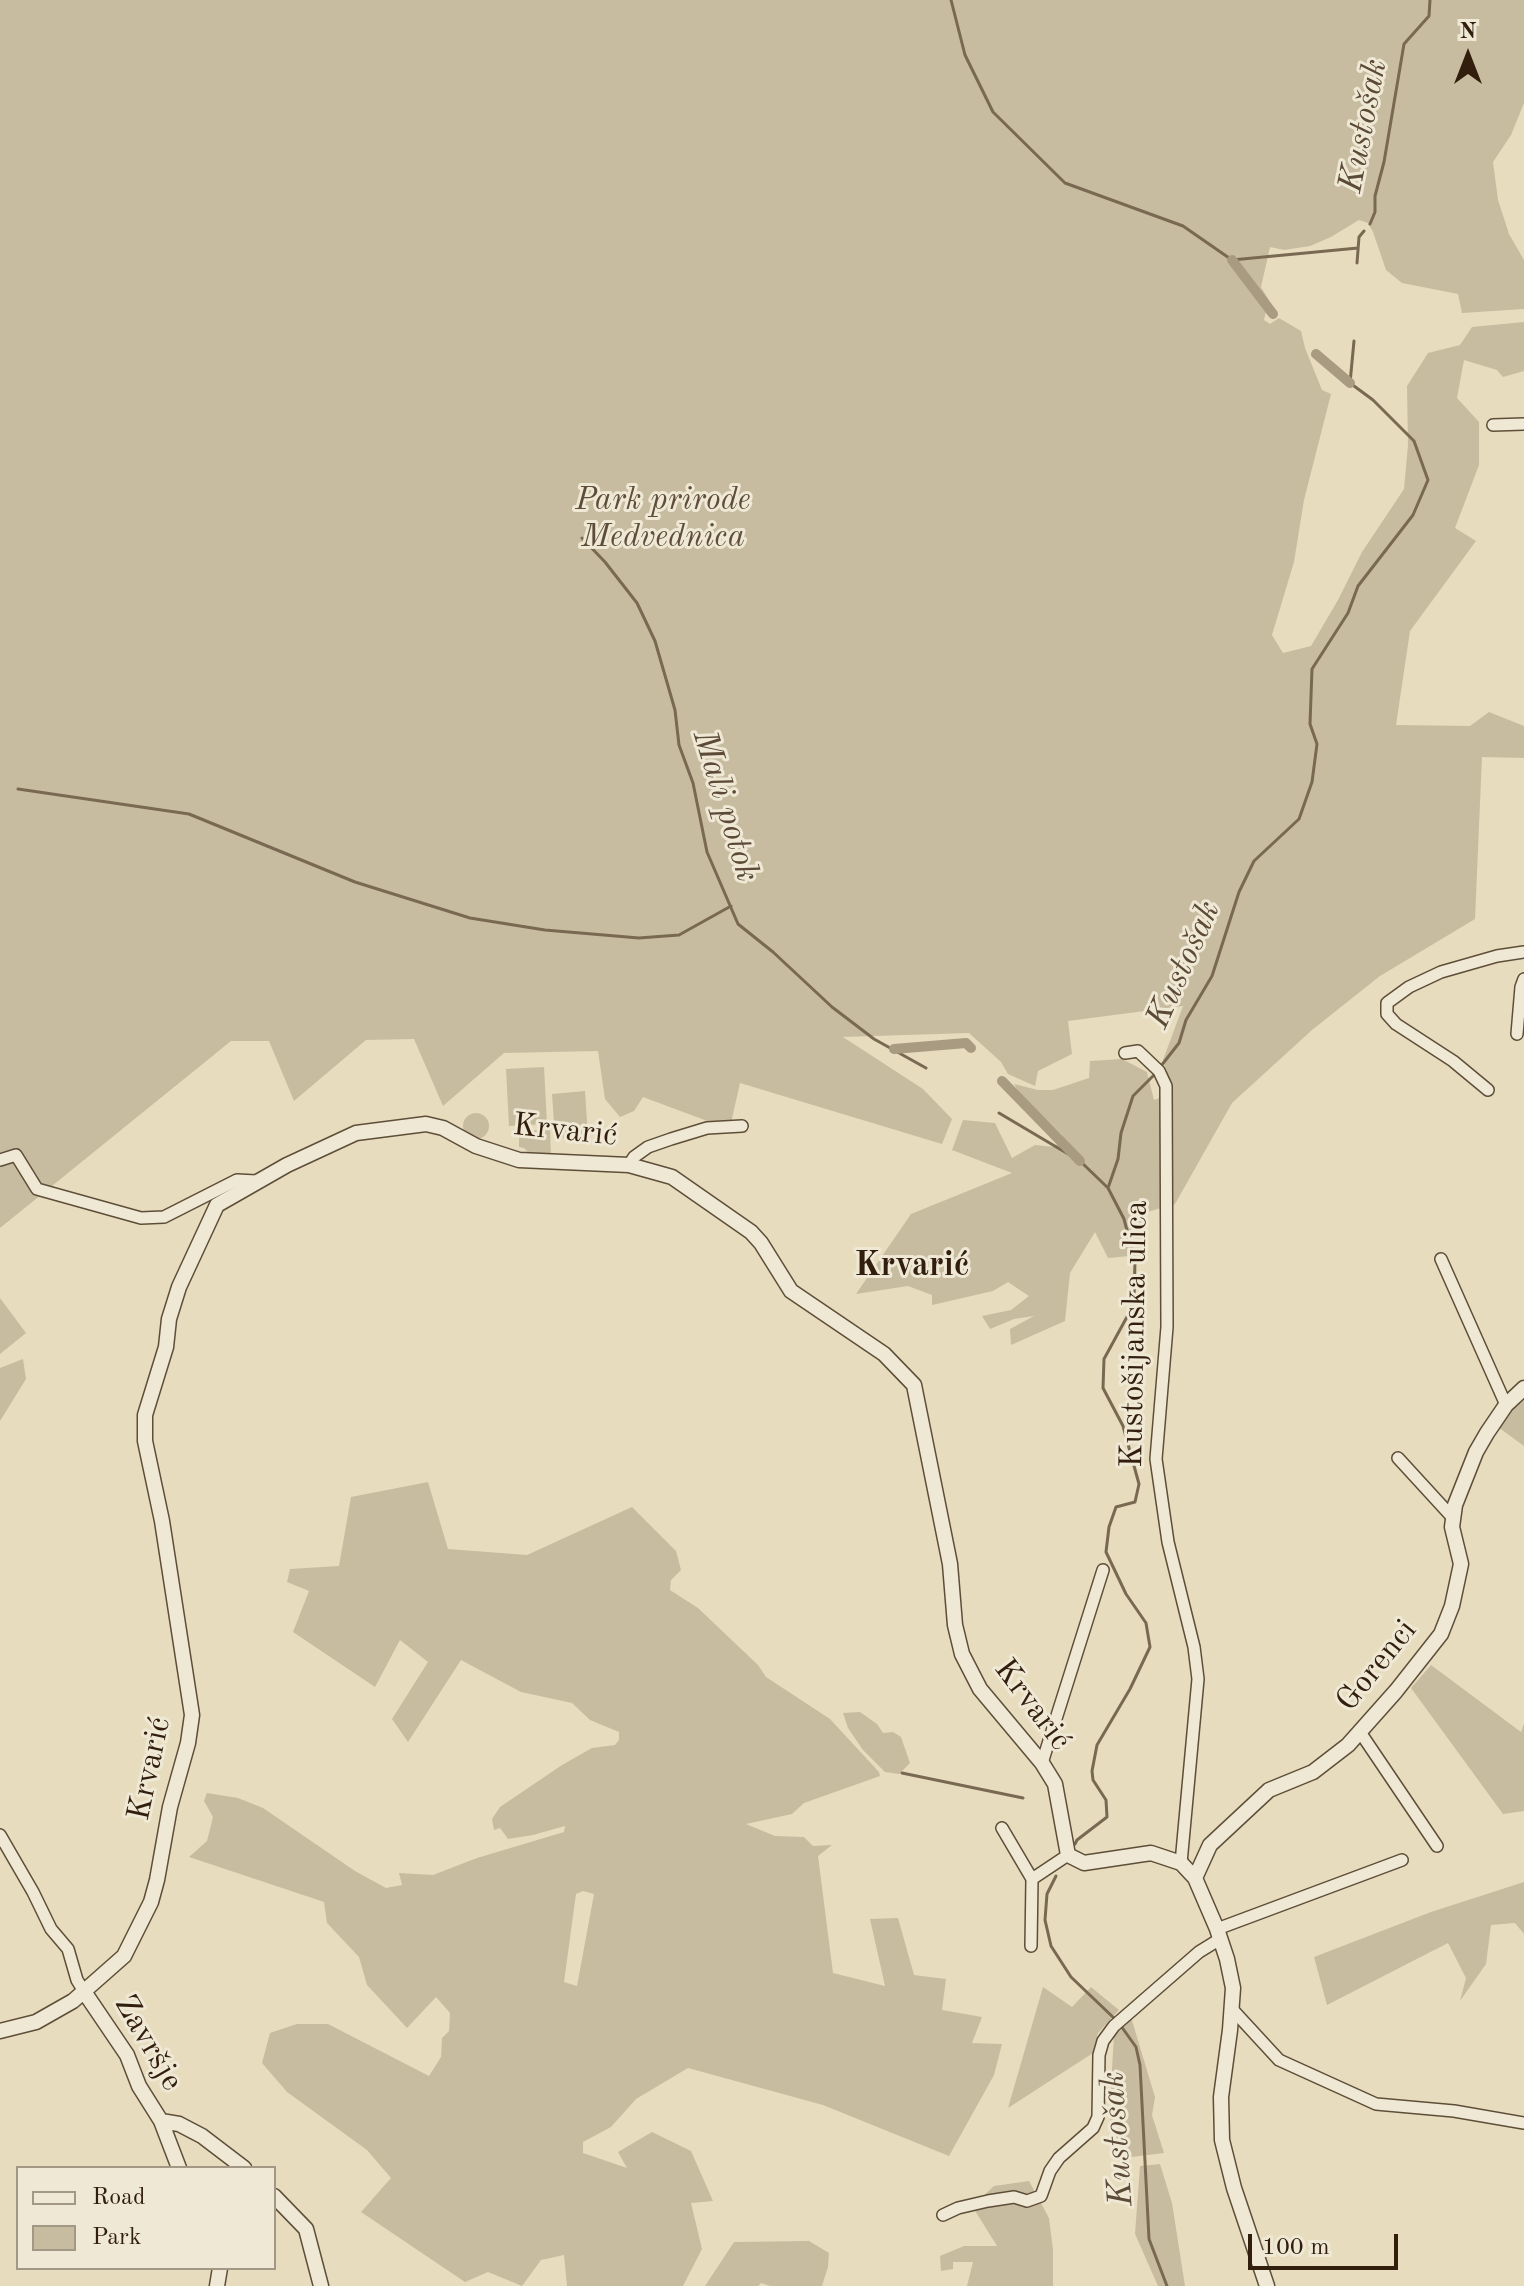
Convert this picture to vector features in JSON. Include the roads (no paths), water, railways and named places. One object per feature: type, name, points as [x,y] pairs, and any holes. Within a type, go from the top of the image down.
[{"type":"street","points":[[1493,425],[1524,424]]},
{"type":"street","points":[[1488,1090],[1462,1067],[1396,1024],[1387,1014],[1387,1003],[1409,987],[1441,972],[1497,956],[1524,952]]},
{"type":"street","points":[[1517,1034],[1524,979]]},
{"type":"street","name":"Kustošijanska ulica","points":[[1125,1053],[1138,1051],[1159,1071],[1166,1086],[1167,1327],[1156,1459],[1168,1542],[1194,1647],[1198,1679],[1181,1863]]},
{"type":"street","name":"Krvarić","points":[[0,2031],[36,2022],[85,1993],[124,1956],[151,1902],[192,1715],[162,1521],[145,1441],[145,1415],[166,1347],[169,1319],[179,1287],[217,1205],[256,1181],[356,1133],[426,1124],[443,1128],[476,1146],[519,1160],[629,1165],[672,1177],[740,1223],[761,1243],[791,1291],[884,1354],[904,1372],[914,1385],[950,1564],[955,1625],[962,1654],[980,1689],[1042,1763],[1055,1784],[1068,1855]]},
{"type":"street","points":[[629,1165],[648,1147],[671,1139],[707,1128],[742,1126]]},
{"type":"street","points":[[0,1160],[16,1155],[37,1189],[141,1218],[164,1217],[237,1180],[256,1181]]},
{"type":"street","points":[[1441,1259],[1506,1405]]},
{"type":"street","name":"Gorenci","points":[[1195,1878],[1210,1845],[1269,1790],[1322,1767],[1360,1732],[1441,1634],[1452,1606],[1461,1564],[1453,1518],[1476,1452],[1506,1405],[1524,1388]]},
{"type":"street","points":[[1398,1458],[1453,1518]]},
{"type":"street","points":[[1042,1763],[1103,1570]]},
{"type":"street","points":[[1360,1732],[1437,1846]]},
{"type":"street","points":[[1002,1828],[1032,1879],[1031,1946]]},
{"type":"street","points":[[0,1835],[51,1929],[68,1949],[77,1980],[85,1993]]},
{"type":"street","points":[[1032,1879],[1068,1855],[1084,1863],[1151,1853],[1181,1863],[1195,1878],[1231,1974],[1232,2009],[1221,2097],[1222,2140],[1237,2198],[1267,2286]]},
{"type":"street","points":[[943,2215],[988,2201],[1014,2197],[1027,2201],[1041,2196],[1050,2171],[1059,2158],[1093,2128],[1098,2117],[1099,2055],[1103,2041],[1114,2026],[1218,1934],[1402,1860]]},
{"type":"street","name":"Završje","points":[[85,1993],[120,2043],[139,2086],[161,2121],[179,2124],[202,2136],[241,2166]]},
{"type":"street","points":[[1232,2009],[1279,2060],[1376,2104],[1454,2111],[1524,2123]]},
{"type":"street","points":[[161,2121],[178,2166]]},
{"type":"street","points":[[276,2198],[310,2236],[321,2286]]},
{"type":"waterway","points":[[951,0],[965,55],[993,112],[1065,183],[1183,226],[1232,260],[1358,248]]},
{"type":"waterway","name":"Kustošak","points":[[1370,224],[1375,212],[1375,196],[1384,162],[1404,44],[1429,16],[1430,0]]},
{"type":"waterway","name":"Kustošak","points":[[1357,263],[1359,237],[1364,231]]},
{"type":"waterway","points":[[1232,260],[1273,314]]},
{"type":"waterway","name":"Kustošak","points":[[1161,1066],[1179,1043],[1186,1020],[1212,976],[1239,892],[1254,861],[1299,819],[1312,782],[1317,744],[1310,724],[1312,669],[1348,613],[1358,586],[1413,515],[1428,480],[1414,441],[1373,400],[1350,383],[1354,341]]},
{"type":"waterway","points":[[1316,354],[1350,383]]},
{"type":"waterway","name":"Mali potok","points":[[582,538],[637,603],[655,641],[675,710],[679,745],[693,783],[707,852],[738,924],[832,1007],[874,1039],[926,1068]]},
{"type":"waterway","points":[[18,789],[189,814],[355,882],[470,918],[545,930],[639,938],[679,935],[731,906]]},
{"type":"waterway","points":[[894,1049],[966,1043],[971,1048]]},
{"type":"waterway","name":"Kustošak","points":[[1075,1844],[1107,1817],[1106,1800],[1093,1780],[1097,1745],[1150,1647],[1146,1623],[1126,1594],[1106,1552],[1109,1527],[1116,1507],[1135,1502],[1139,1484],[1123,1426],[1103,1388],[1104,1359],[1134,1298],[1135,1261],[1124,1219],[1108,1188],[1133,1096],[1157,1072]]},
{"type":"waterway","points":[[1002,1081],[1080,1161]]},
{"type":"waterway","name":"Mali potok","points":[[999,1113],[1080,1161],[1107,1187]]},
{"type":"waterway","points":[[902,1773],[1023,1798]]},
{"type":"waterway","name":"Kustošak","points":[[1056,1876],[1047,1894],[1045,1920],[1051,1946],[1071,1977],[1116,2020]]},
{"type":"waterway","name":"Kustošak","points":[[1121,2026],[1136,2047],[1140,2065],[1149,2239],[1167,2286]]},
{"type":"district","name":"Krvarić","points":[[912,1266]]},
{"type":"park label","name":"Park prirode Medvednica","points":[[663,520]]}]
